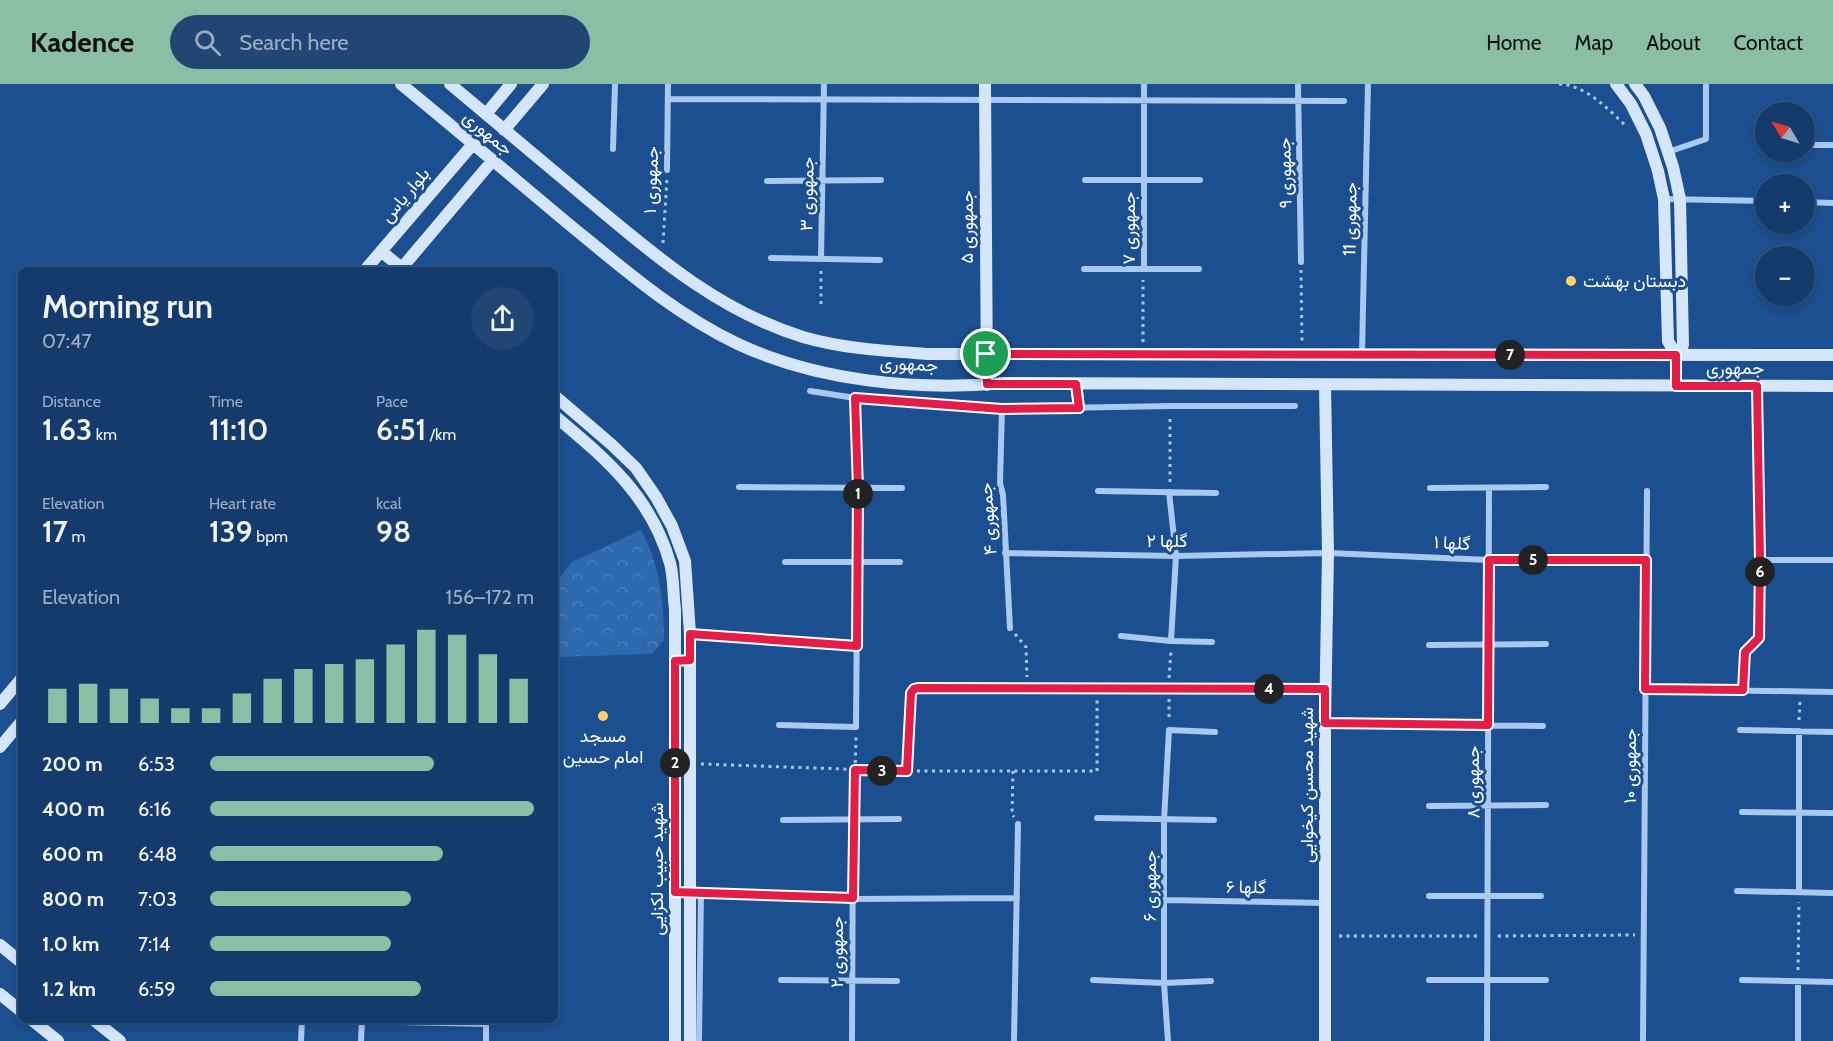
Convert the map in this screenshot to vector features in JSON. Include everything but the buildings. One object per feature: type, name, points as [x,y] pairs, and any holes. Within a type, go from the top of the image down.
[{"type":"main road","name":"جمهوری","points":[[401,84],[644,286],[690,317],[738,344],[794,365],[855,379],[928,384],[1833,386]]},
{"type":"main road","name":"جمهوری","points":[[450,84],[662,262],[706,291],[751,317],[803,336],[854,348],[929,354],[1833,355]]},
{"type":"main road","points":[[486,114],[511,84]]},
{"type":"main road","points":[[504,129],[543,84]]},
{"type":"main road","name":"جمهوری ۵","points":[[985,84],[987,384]]},
{"type":"main road","points":[[1616,84],[1631,104],[1646,134],[1664,199],[1668,340],[1676,355],[1676,386]]},
{"type":"main road","points":[[1635,84],[1644,96],[1660,128],[1680,199],[1683,345],[1676,355]]},
{"type":"main road","name":"بلوار یاس","points":[[373,267],[381,251],[473,144]]},
{"type":"main road","points":[[404,267],[493,160]]},
{"type":"main road","points":[[381,251],[400,267]]},
{"type":"main road","points":[[1076,384],[1079,408]]},
{"type":"main road","name":"شهید محسن کیخوایی","points":[[1325,385],[1328,553],[1325,689],[1325,1041]]},
{"type":"main road","name":"شهید حبیب لکزایی","points":[[558,399],[636,468],[672,526],[685,561],[690,634],[690,763],[696,892],[690,1041]]},
{"type":"main road","name":"شهید حبیب لکزایی","points":[[558,419],[624,478],[644,505],[658,532],[670,565],[675,609],[675,1041]]},
{"type":"main road","points":[[675,661],[690,660]]},
{"type":"main road","points":[[0,704],[18,683]]},
{"type":"main road","points":[[0,747],[18,726]]},
{"type":"main road","points":[[0,945],[18,960]]},
{"type":"main road","points":[[0,994],[18,1009]]},
{"type":"main road","points":[[36,1023],[58,1041]]},
{"type":"main road","points":[[98,1023],[120,1041]]},
{"type":"street","points":[[613,149],[615,84]]},
{"type":"street","name":"جمهوری ۱","points":[[667,170],[668,84]]},
{"type":"street","name":"جمهوری ۳","points":[[821,259],[824,84]]},
{"type":"street","name":"جمهوری ۷","points":[[1144,84],[1144,269]]},
{"type":"street","name":"جمهوری ۹","points":[[1298,84],[1301,262]]},
{"type":"street","name":"جمهوری 11","points":[[1362,355],[1368,84]]},
{"type":"street","points":[[1668,152],[1706,139],[1706,84]]},
{"type":"street","points":[[668,99],[1344,101]]},
{"type":"street","points":[[1815,145],[1833,145]]},
{"type":"street","points":[[767,181],[880,180]]},
{"type":"street","points":[[1085,180],[1200,180]]},
{"type":"street","points":[[1664,199],[1755,201]]},
{"type":"street","points":[[1815,202],[1833,203]]},
{"type":"street","points":[[771,258],[879,260]]},
{"type":"street","points":[[1084,269],[1199,269]]},
{"type":"street","points":[[1757,386],[1759,638]]},
{"type":"street","points":[[810,392],[855,398],[1002,409],[1295,406]]},
{"type":"street","points":[[779,725],[856,727],[858,489],[855,398]]},
{"type":"street","name":"جمهوری ۴","points":[[1002,409],[1000,483],[1003,495],[1010,628]]},
{"type":"street","points":[[739,487],[902,488]]},
{"type":"street","points":[[1430,488],[1546,487]]},
{"type":"street","name":"جمهوری ۸","points":[[1487,1041],[1489,488]]},
{"type":"street","points":[[1098,491],[1216,493]]},
{"type":"street","name":"جمهوری ۱۰","points":[[1643,1041],[1647,491]]},
{"type":"street","points":[[1169,492],[1176,556],[1171,641]]},
{"type":"street","name":"گلها ۲","points":[[1005,553],[1176,556],[1328,553]]},
{"type":"street","name":"گلها ۱","points":[[1328,553],[1489,560],[1646,560]]},
{"type":"street","points":[[1760,560],[1833,560]]},
{"type":"street","points":[[785,562],[900,562]]},
{"type":"street","points":[[690,634],[857,646]]},
{"type":"street","points":[[1121,636],[1212,642]]},
{"type":"street","points":[[1429,645],[1546,644]]},
{"type":"street","points":[[907,771],[911,693],[914,689],[1325,689]]},
{"type":"street","points":[[1645,689],[1833,692]]},
{"type":"street","points":[[1325,723],[1543,726]]},
{"type":"street","name":"جمهوری ۶","points":[[1168,1041],[1164,983],[1166,900],[1164,820],[1169,730],[1215,732]]},
{"type":"street","points":[[1740,730],[1833,732]]},
{"type":"street","points":[[1798,892],[1799,731]]},
{"type":"street","points":[[1429,806],[1546,805]]},
{"type":"street","points":[[1742,812],[1833,813]]},
{"type":"street","points":[[1097,818],[1214,820]]},
{"type":"street","name":"جمهوری ۲","points":[[852,1041],[853,819]]},
{"type":"street","points":[[783,820],[899,819]]},
{"type":"street","points":[[1014,1041],[1018,824]]},
{"type":"street","points":[[1737,891],[1833,893]]},
{"type":"street","points":[[675,892],[853,898],[1017,898]]},
{"type":"street","points":[[696,892],[699,1041]]},
{"type":"street","points":[[1429,896],[1541,896]]},
{"type":"street","name":"گلها ۶","points":[[1166,900],[1325,903]]},
{"type":"street","points":[[781,980],[897,981]]},
{"type":"street","points":[[1094,980],[1164,983],[1211,981]]},
{"type":"street","points":[[1429,980],[1546,980]]},
{"type":"street","points":[[1742,980],[1833,982]]},
{"type":"street","points":[[1798,981],[1798,1041]]},
{"type":"street","points":[[301,1041],[302,1023]]},
{"type":"street","points":[[361,1041],[362,1023]]},
{"type":"street","points":[[486,1023],[486,1041]]},
{"type":"path","points":[[1559,84],[1572,85],[1603,105],[1630,130],[1646,134]]},
{"type":"path","name":"جمهوری ۱","points":[[662,262],[667,170]]},
{"type":"path","points":[[821,259],[821,304]]},
{"type":"path","points":[[1301,262],[1302,355]]},
{"type":"path","name":"جمهوری ۷","points":[[1143,354],[1144,269]]},
{"type":"path","points":[[1169,492],[1171,406]]},
{"type":"path","points":[[1010,628],[1026,647],[1028,688]]},
{"type":"path","points":[[1743,690],[1745,652],[1759,638]]},
{"type":"path","points":[[690,763],[855,770],[1097,771],[1097,688]]},
{"type":"path","points":[[1799,731],[1800,691]]},
{"type":"path","points":[[853,819],[856,727]]},
{"type":"path","points":[[1013,771],[1012,814],[1018,824]]},
{"type":"path","points":[[1798,892],[1798,981]]},
{"type":"green space","points":[[641,530],[657,570],[663,611],[664,640],[652,654],[558,657],[558,579],[572,562]]},
{"type":"place","name":"دبستان بهشت","points":[[1571,281]]},
{"type":"place","name":"مسجد امام حسین","points":[[603,716]]},
{"type":"route","points":[[986,354],[1676,355],[1676,386],[1757,386],[1759,638],[1745,652],[1743,690],[1645,689],[1646,560],[1489,560],[1488,725],[1325,723],[1325,689],[918,688],[911,693],[907,771],[855,770],[853,898],[675,892],[675,661],[690,660],[690,634],[857,646],[858,489],[855,398],[1002,409],[1079,408],[1076,384],[987,384],[986,354]]}]
